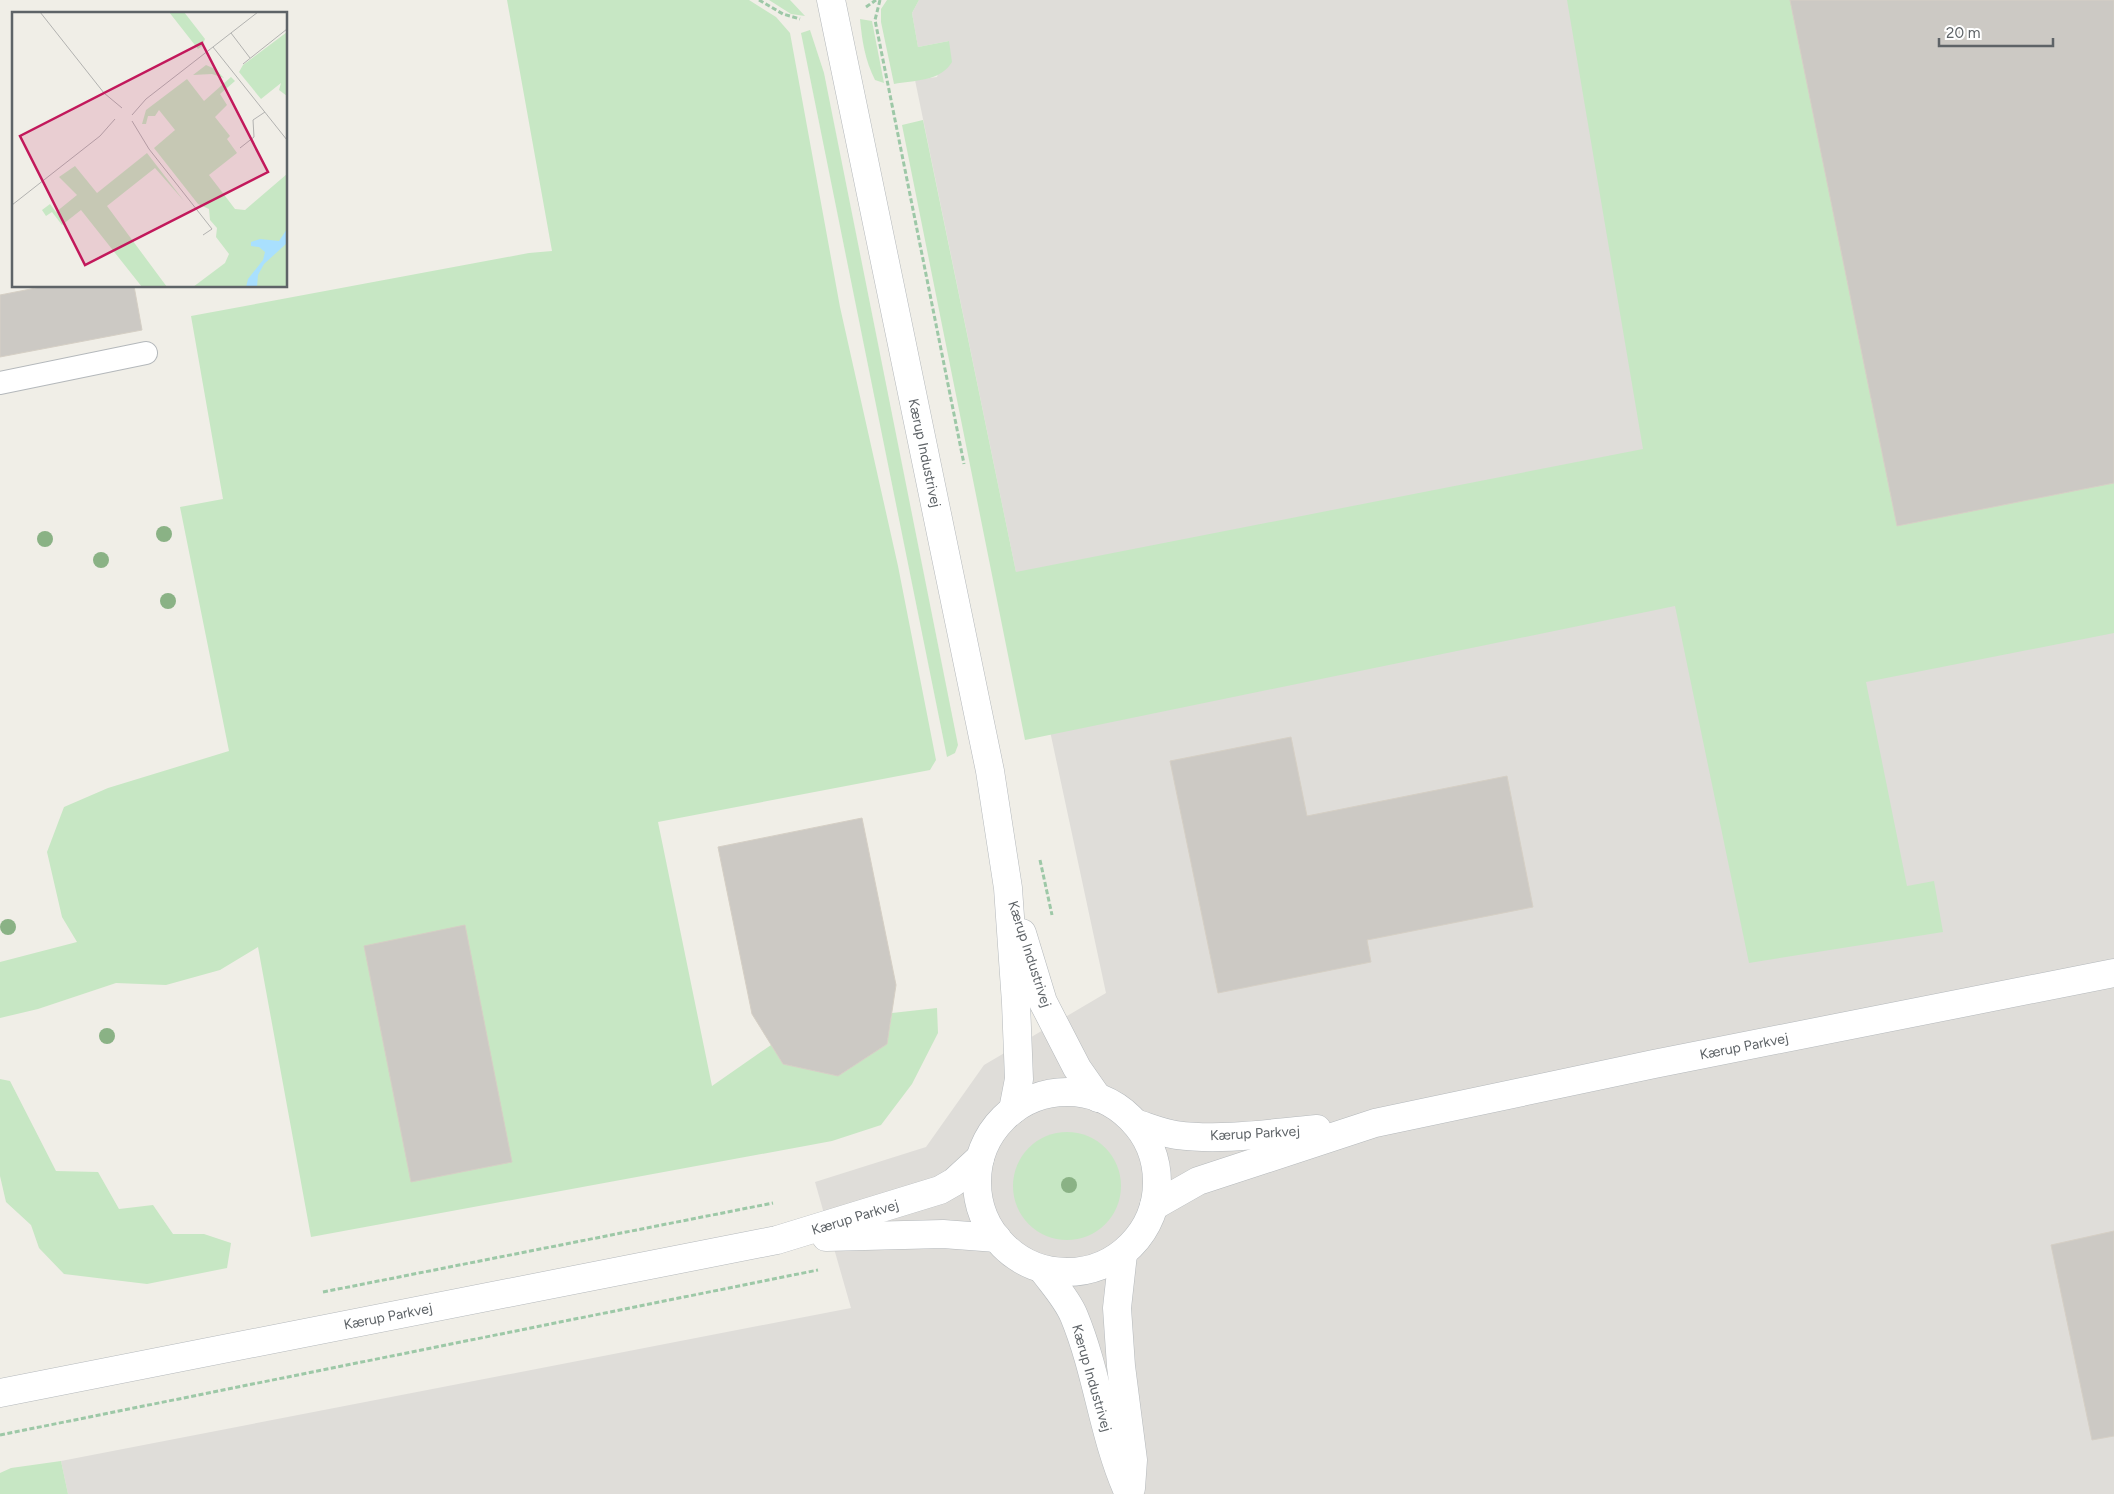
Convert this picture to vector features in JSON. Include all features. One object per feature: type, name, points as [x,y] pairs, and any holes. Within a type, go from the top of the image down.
[{"type":"street","name":"Kærup Industrivej","points":[[833,10],[990,771],[1008,888],[1019,1079],[1013,1110]]},
{"type":"street","name":"Kærup Industrivej","points":[[1008,888],[1043,1002],[1077,1068],[1098,1098]]},
{"type":"street","name":"Kærup Parkvej","points":[[1154,1206],[1198,1180],[1376,1123],[1654,1064],[2114,973]]},
{"type":"street","points":[[1068,1092],[1098,1098],[1112,1104],[1135,1123],[1148,1142],[1155,1163],[1157,1192],[1154,1206],[1142,1232],[1122,1254],[1104,1264],[1083,1271],[1056,1272],[1042,1269],[1017,1257],[997,1238],[986,1221],[979,1202],[977,1172],[980,1158],[992,1131],[1013,1110],[1032,1100],[1053,1093],[1068,1092]]},
{"type":"street","name":"Kærup Parkvej","points":[[1135,1123],[1174,1134],[1248,1136],[1376,1123]]},
{"type":"street","name":"Kærup Parkvej","points":[[0,1392],[777,1240],[940,1190],[954,1182],[980,1158]]},
{"type":"street","name":"Kærup Parkvej","points":[[777,1240],[885,1234],[943,1234],[997,1238]]},
{"type":"street","name":"Kærup Industrivej","points":[[1122,1254],[1117,1308],[1121,1366],[1133,1460],[1130,1494]]},
{"type":"street","name":"Kærup Industrivej","points":[[1042,1269],[1074,1315],[1091,1370],[1116,1465],[1130,1494]]},
{"type":"lane","points":[[0,383],[146,353]]},
{"type":"path","points":[[759,0],[783,14],[797,18],[833,10]]},
{"type":"path","points":[[313,1294],[779,1202]]},
{"type":"path","points":[[0,1435],[826,1269]]},
{"type":"shaded area","points":[[919,0],[2114,0],[2114,1494],[68,1494],[61,1461],[851,1308],[815,1182],[926,1147],[984,1065],[1106,993],[1016,572],[915,80],[937,77],[949,41],[918,47],[912,13]]},
{"type":"green space","points":[[507,0],[749,0],[776,17],[790,33],[840,307],[898,566],[936,760],[930,770],[658,822],[712,1086],[771,1045],[783,1064],[838,1076],[887,1044],[892,1013],[937,1008],[938,1033],[912,1084],[881,1125],[832,1141],[311,1237],[258,947],[220,970],[166,985],[116,983],[38,1009],[0,1018],[0,962],[77,942],[62,917],[47,852],[64,807],[108,788],[229,751],[180,507],[223,499],[191,316],[529,253],[552,251]]},
{"type":"green space","points":[[769,0],[790,0],[805,16],[791,14]]},
{"type":"green space","points":[[887,0],[919,0],[912,13],[918,47],[949,41],[952,62],[947,69],[934,77],[894,84],[881,22],[881,9]]},
{"type":"green space","points":[[1567,0],[1790,0],[1897,526],[2114,483],[2114,633],[1866,682],[1907,886],[1934,881],[1943,932],[1749,963],[1675,606],[1025,740],[902,125],[923,120],[1016,572],[1643,449]]},
{"type":"green space","points":[[860,19],[872,21],[884,83],[875,80],[866,58]]},
{"type":"green space","points":[[810,30],[824,73],[958,745],[955,753],[947,757],[801,33]]},
{"type":"green space","points":[[0,1079],[10,1081],[56,1171],[98,1172],[119,1209],[153,1205],[173,1234],[204,1234],[231,1243],[227,1268],[147,1284],[64,1274],[39,1248],[31,1225],[6,1202],[0,1176]]},
{"type":"green space","points":[[1067,1132],[1088,1136],[1105,1148],[1117,1165],[1121,1186],[1117,1207],[1105,1224],[1088,1236],[1067,1240],[1046,1236],[1029,1224],[1017,1207],[1013,1186],[1017,1165],[1029,1148],[1046,1136]]},
{"type":"green space","points":[[61,1461],[68,1494],[0,1494],[0,1473],[11,1468]]},
{"type":"building","points":[[1790,0],[2114,0],[2114,483],[1897,526]]},
{"type":"building","points":[[36,288],[134,288],[142,330],[0,357],[0,295]]},
{"type":"building","points":[[1291,737],[1307,816],[1507,776],[1533,907],[1367,940],[1371,962],[1218,993],[1170,761]]},
{"type":"building","points":[[862,818],[896,985],[887,1044],[838,1076],[783,1064],[752,1014],[718,847]]},
{"type":"building","points":[[465,925],[512,1162],[411,1182],[364,946]]},
{"type":"building","points":[[2114,1231],[2114,1436],[2092,1440],[2051,1245]]}]
